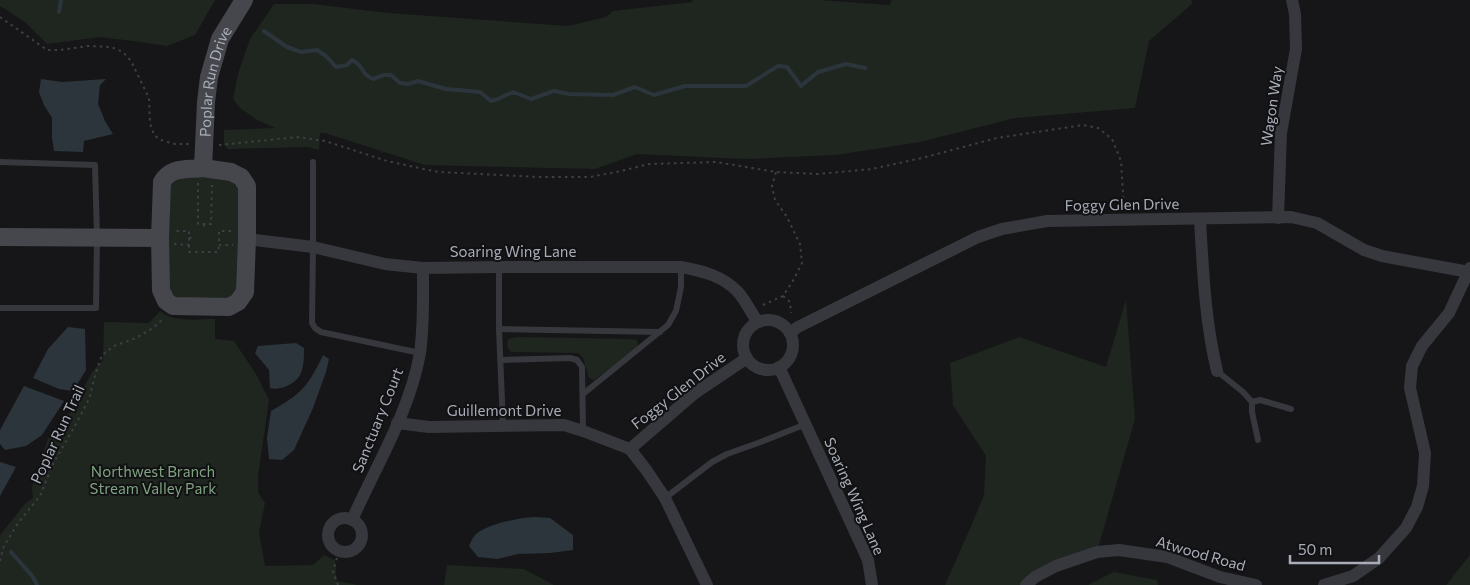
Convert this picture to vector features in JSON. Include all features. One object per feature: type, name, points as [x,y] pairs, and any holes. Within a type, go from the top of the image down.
[{"type":"street","name":"Poplar Run Drive","points":[[204,176],[206,102],[209,77],[220,39],[244,0]]},
{"type":"street","name":"Wagon Way","points":[[1278,218],[1281,133],[1296,49],[1295,14],[1292,0]]},
{"type":"street","points":[[172,170],[204,176],[231,172],[241,177],[247,186],[240,239],[246,292],[238,302],[229,307],[173,306],[166,302],[161,290],[168,238],[162,182],[172,170]]},
{"type":"street","name":"Foggy Glen Drive","points":[[790,332],[798,326],[978,237],[1002,229],[1047,221],[1200,220],[1291,217],[1317,223],[1364,250],[1382,256],[1470,270]]},
{"type":"street","points":[[1200,220],[1204,293],[1210,343],[1217,371]]},
{"type":"street","points":[[0,237],[168,238]]},
{"type":"street","name":"Soaring Wing Lane","points":[[240,239],[314,247],[385,264],[423,268],[499,266],[681,267],[703,271],[722,279],[739,293],[758,322]]},
{"type":"street","name":"Sanctuary Court","points":[[352,520],[412,388],[420,352],[423,314],[423,268]]},
{"type":"street","points":[[1324,585],[1353,576],[1379,558],[1406,528],[1417,507],[1423,486],[1425,453],[1410,388],[1412,366],[1422,346],[1449,313],[1470,270]]},
{"type":"street","points":[[765,320],[779,322],[790,332],[793,348],[786,363],[779,367],[765,370],[751,364],[744,350],[743,341],[751,327],[765,320]]},
{"type":"street","name":"Foggy Glen Drive","points":[[630,449],[695,393],[747,358]]},
{"type":"street","name":"Soaring Wing Lane","points":[[779,367],[868,560],[872,585]]},
{"type":"street","name":"Guillemont Drive","points":[[397,422],[429,427],[564,425],[630,449]]},
{"type":"street","points":[[630,449],[665,498],[707,585]]},
{"type":"street","points":[[342,518],[352,520],[360,528],[361,539],[349,551],[339,550],[330,543],[328,538],[329,528],[332,523],[342,518]]},
{"type":"street","name":"Atwood Road","points":[[1026,585],[1035,577],[1056,566],[1097,552],[1119,550],[1167,557],[1242,584],[1256,585]]},
{"type":"lane","points":[[0,162],[96,164],[97,237],[96,308],[0,308]]},
{"type":"lane","points":[[313,162],[314,247],[312,323],[321,332],[420,352]]},
{"type":"lane","points":[[499,266],[499,329],[503,425]]},
{"type":"lane","points":[[582,394],[668,325],[676,311],[681,287],[681,267]]},
{"type":"lane","points":[[499,329],[660,332]]},
{"type":"lane","points":[[501,360],[570,358],[577,360],[582,367],[583,431]]},
{"type":"lane","points":[[1217,371],[1243,392],[1252,402],[1252,412],[1258,440]]},
{"type":"lane","points":[[1252,402],[1260,400],[1291,409]]},
{"type":"lane","points":[[665,498],[712,462],[727,454],[806,424]]},
{"type":"path","points":[[0,17],[47,50],[88,46],[111,47],[123,52],[131,61],[148,98],[150,123],[154,135],[161,140],[175,144],[188,144]]},
{"type":"path","points":[[222,145],[298,137],[325,141],[387,160],[439,172],[539,177],[590,177],[649,164],[716,162],[776,172],[818,174],[872,169],[997,138],[1083,125],[1098,128],[1112,139],[1121,161],[1124,208]]},
{"type":"path","points":[[763,305],[782,296],[794,279],[802,262],[800,244],[787,217],[775,200],[772,186],[776,172]]},
{"type":"path","points":[[204,176],[211,224],[198,224],[204,176]]},
{"type":"path","points":[[204,224],[204,229]]},
{"type":"path","points":[[168,238],[189,231],[189,252],[218,252],[219,231],[240,239]]},
{"type":"path","points":[[168,238],[189,245]]},
{"type":"path","points":[[189,238],[195,238]]},
{"type":"path","points":[[219,245],[240,239]]},
{"type":"path","points":[[782,296],[790,302],[791,313]]},
{"type":"path","name":"Poplar Run Trail","points":[[0,561],[4,546],[18,523],[40,496],[53,464],[78,422],[89,399],[102,355],[114,346],[136,338],[153,328],[167,314]]},
{"type":"path","points":[[338,585],[333,572],[339,550]]},
{"type":"green space","points":[[0,0],[215,0],[195,35],[167,46],[100,37],[47,44],[25,22],[0,6]]},
{"type":"green space","points":[[692,0],[820,0],[890,5],[891,0],[1191,0],[1193,3],[1149,41],[1135,108],[1015,118],[920,142],[836,155],[744,159],[637,154],[595,169],[425,165],[325,133],[320,133],[319,150],[308,147],[228,149],[224,145],[224,130],[275,128],[257,120],[240,108],[233,99],[238,74],[250,39],[274,4],[313,4],[388,13],[568,26],[606,17],[613,11],[693,2]]},
{"type":"green space","points":[[211,174],[226,177],[237,187],[240,195],[239,289],[229,300],[178,302],[166,287],[170,185],[176,179],[186,175]]},
{"type":"green space","points":[[1126,300],[1135,419],[1097,552],[1026,585],[945,585],[984,495],[986,456],[953,405],[950,363],[1019,337],[1106,367]]},
{"type":"green space","name":"Northwest Branch Stream Valley Park","points":[[160,311],[179,319],[215,319],[215,339],[234,341],[256,374],[269,400],[258,476],[258,492],[265,503],[259,533],[265,566],[313,565],[324,555],[335,560],[337,581],[358,585],[0,585],[0,535],[25,504],[33,498],[32,487],[50,433],[71,412],[92,372],[103,360],[104,322],[149,323]]},
{"type":"green space","points":[[518,337],[631,339],[637,340],[638,345],[635,350],[594,380],[589,378],[583,358],[578,353],[511,352],[507,347],[508,339]]},
{"type":"green space","points":[[1470,555],[1470,585],[1446,585]]},
{"type":"green space","points":[[447,565],[524,569],[554,585],[444,585]]},
{"type":"green space","points":[[1114,572],[1157,580],[1158,585],[1088,585]]},
{"type":"shaded area","points":[[41,79],[62,82],[106,79],[100,85],[98,104],[113,134],[84,141],[83,152],[54,151],[52,118],[39,92]]},
{"type":"shaded area","points":[[68,327],[85,329],[86,370],[73,391],[59,389],[33,378],[48,349]]},
{"type":"shaded area","points":[[296,343],[304,348],[303,367],[299,377],[284,387],[270,388],[269,370],[255,353],[258,346]]},
{"type":"shaded area","points":[[323,355],[329,359],[326,372],[313,408],[294,450],[282,460],[269,459],[267,438],[271,411],[290,400],[303,389],[313,375]]},
{"type":"shaded area","points":[[24,386],[64,401],[42,435],[26,446],[5,450],[0,444],[0,430]]},
{"type":"shaded area","points":[[0,462],[16,467],[0,496]]},
{"type":"shaded area","points":[[534,517],[550,518],[573,535],[573,550],[518,554],[497,559],[478,557],[469,546],[472,539],[480,531],[511,520]]},
{"type":"waterway","points":[[59,12],[61,0]]},
{"type":"waterway","points":[[264,31],[287,47],[301,52],[317,50],[326,56],[336,67],[347,65],[352,60],[359,65],[366,75],[373,79],[384,75],[391,75],[400,83],[408,84],[418,81],[446,89],[480,92],[491,101],[513,92],[531,99],[554,91],[569,94],[613,95],[635,87],[654,95],[685,86],[746,86],[778,66],[787,67],[801,86],[818,72],[846,64],[865,68]]},
{"type":"waterway","points":[[11,552],[33,577],[37,585]]}]
